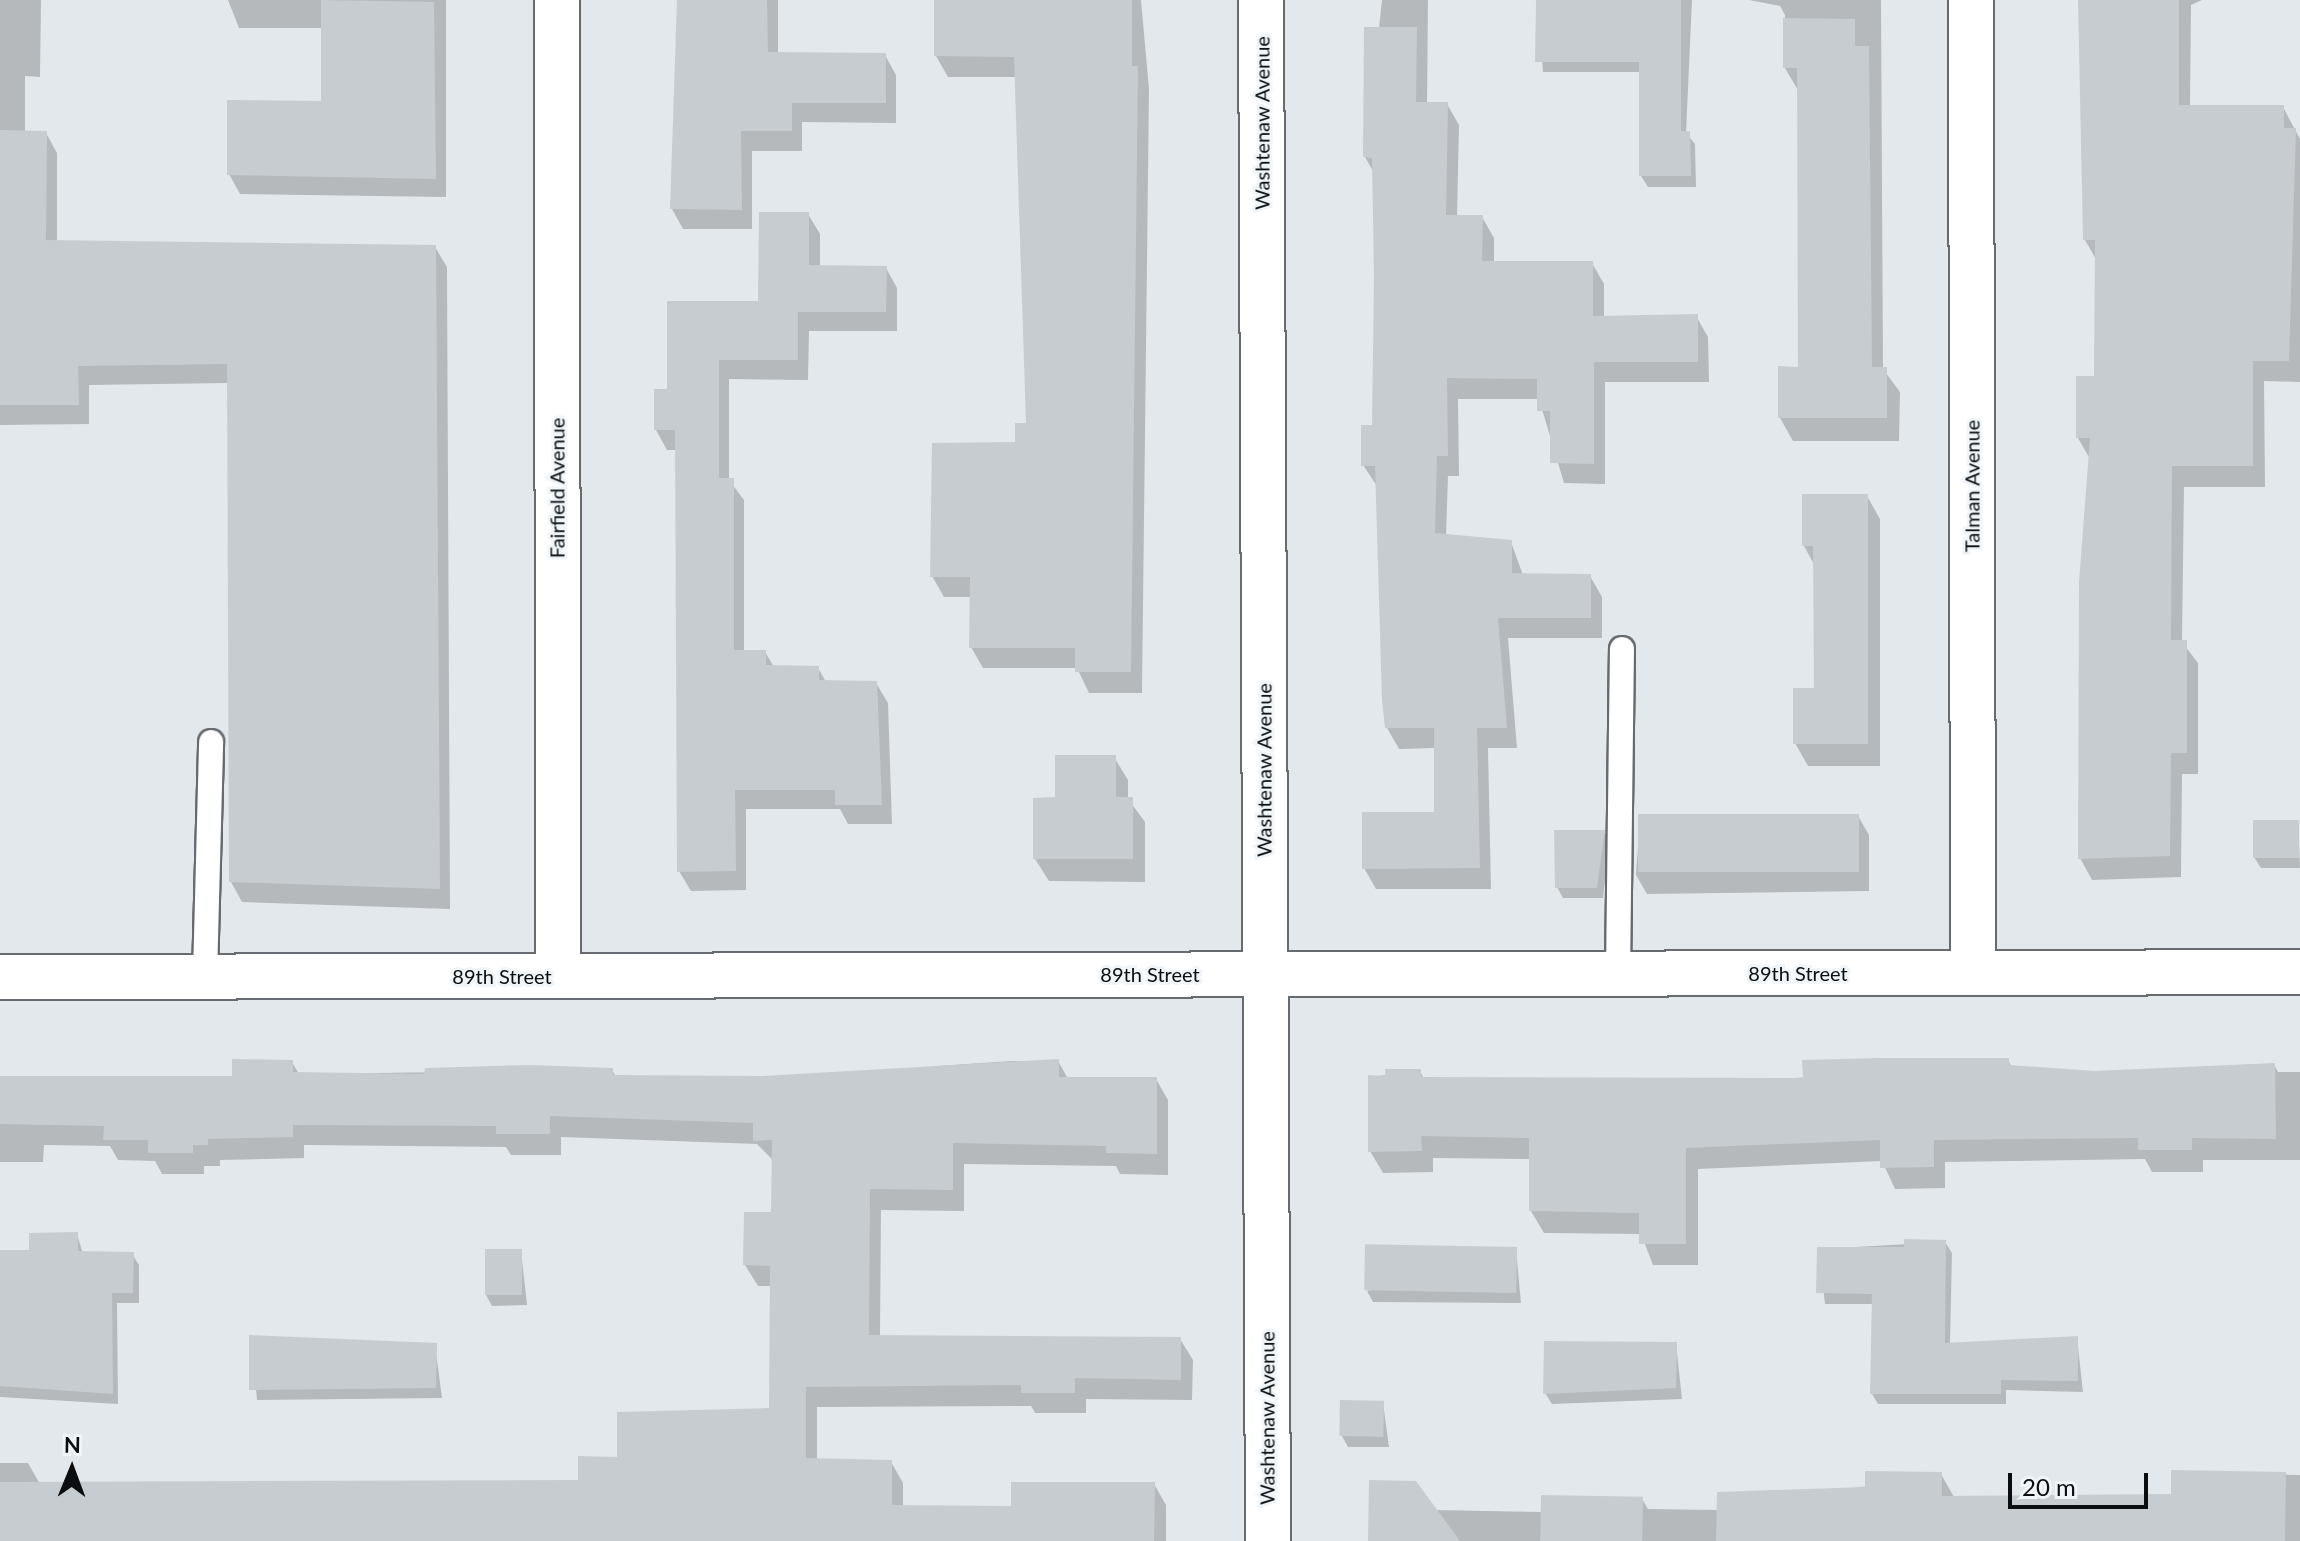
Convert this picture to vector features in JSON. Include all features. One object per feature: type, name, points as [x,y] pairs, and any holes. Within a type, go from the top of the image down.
[{"type":"street","name":"Fairfield Avenue","points":[[557,0],[558,975]]},
{"type":"street","name":"Washtenaw Avenue","points":[[1261,0],[1268,1541]]},
{"type":"street","name":"Talman Avenue","points":[[1971,0],[1973,972]]},
{"type":"street","name":"89th Street","points":[[0,977],[2300,972]]},
{"type":"lane","points":[[1618,973],[1622,649]]},
{"type":"lane","points":[[205,976],[211,742]]},
{"type":"building","points":[[321,0],[434,2],[436,179],[227,175],[227,100],[321,101]]},
{"type":"building","points":[[677,0],[767,0],[768,52],[886,53],[886,103],[792,103],[792,131],[741,131],[742,210],[670,209]]},
{"type":"building","points":[[934,0],[1132,0],[1132,66],[1138,66],[1131,672],[1075,672],[1075,648],[969,648],[970,577],[930,577],[932,443],[1015,442],[1015,423],[1026,423],[1014,57],[934,56]]},
{"type":"building","points":[[1536,0],[1681,0],[1681,131],[1690,131],[1691,176],[1639,176],[1639,62],[1535,62]]},
{"type":"building","points":[[2078,0],[2179,0],[2179,105],[2284,105],[2284,128],[2296,128],[2289,361],[2253,361],[2253,466],[2172,466],[2171,640],[2187,640],[2187,753],[2171,753],[2170,856],[2078,859],[2079,582],[2090,438],[2076,438],[2076,376],[2094,376],[2095,240],[2083,240]]},
{"type":"building","points":[[1783,18],[1855,19],[1855,46],[1869,46],[1872,367],[1887,367],[1887,418],[1778,418],[1778,366],[1798,367],[1797,68],[1783,68]]},
{"type":"building","points":[[1364,27],[1417,27],[1416,102],[1448,102],[1446,215],[1483,215],[1482,261],[1593,261],[1593,316],[1698,314],[1698,362],[1594,362],[1594,464],[1550,463],[1550,411],[1537,411],[1537,379],[1447,378],[1448,456],[1437,456],[1435,533],[1512,540],[1512,573],[1591,574],[1591,618],[1498,618],[1507,728],[1477,728],[1480,868],[1362,869],[1362,812],[1434,812],[1434,728],[1385,728],[1375,466],[1361,466],[1361,425],[1372,425],[1374,278],[1372,158],[1363,157]]},
{"type":"building","points":[[0,130],[47,131],[46,240],[436,245],[440,889],[229,882],[227,364],[78,366],[79,405],[0,405]]},
{"type":"building","points":[[759,212],[809,212],[809,265],[887,266],[886,312],[798,312],[798,360],[719,360],[719,478],[734,478],[734,650],[766,650],[766,665],[819,666],[819,680],[877,681],[882,805],[835,805],[835,790],[735,790],[736,871],[677,872],[675,430],[654,430],[654,389],[667,389],[667,301],[758,301]]},
{"type":"building","points":[[1802,494],[1868,494],[1868,744],[1793,744],[1793,688],[1814,688],[1813,546],[1802,546]]},
{"type":"building","points":[[1055,755],[1116,755],[1116,797],[1133,797],[1133,859],[1033,859],[1033,798],[1055,797]]},
{"type":"building","points":[[1638,814],[1859,814],[1859,872],[1638,872]]},
{"type":"building","points":[[2253,820],[2299,820],[2299,858],[2253,858]]},
{"type":"building","points":[[1554,830],[1605,830],[1597,888],[1555,888]]},
{"type":"building","points":[[2009,1058],[2009,1065],[2094,1071],[2275,1063],[2276,1139],[2192,1138],[2192,1150],[2138,1150],[2138,1138],[1934,1140],[1934,1167],[1880,1168],[1880,1140],[1686,1148],[1686,1244],[1639,1244],[1639,1213],[1529,1211],[1529,1138],[1421,1136],[1422,1151],[1368,1152],[1368,1075],[1385,1076],[1385,1069],[1421,1069],[1421,1077],[1796,1078],[1803,1077],[1802,1060]]},
{"type":"building","points":[[232,1059],[293,1060],[293,1072],[424,1074],[425,1068],[529,1065],[613,1068],[613,1075],[763,1076],[1059,1059],[1059,1077],[1157,1077],[1157,1154],[1106,1153],[1106,1146],[953,1143],[953,1190],[870,1189],[869,1335],[1181,1337],[1181,1380],[1075,1378],[1075,1393],[1021,1393],[1021,1385],[806,1387],[806,1458],[892,1460],[892,1505],[1011,1506],[1011,1482],[1155,1482],[1154,1541],[0,1541],[0,1482],[578,1480],[578,1456],[617,1457],[617,1412],[769,1408],[770,1266],[743,1265],[744,1212],[771,1212],[772,1140],[753,1141],[753,1123],[550,1116],[550,1134],[496,1134],[496,1126],[293,1125],[293,1137],[208,1139],[208,1145],[193,1145],[193,1153],[148,1153],[148,1140],[103,1140],[104,1126],[0,1124],[0,1076],[232,1076]]},
{"type":"building","points":[[78,1232],[78,1251],[134,1252],[133,1293],[112,1293],[113,1394],[0,1386],[0,1250],[29,1250],[29,1233]]},
{"type":"building","points":[[1904,1239],[1946,1240],[1945,1343],[2078,1336],[2078,1381],[2001,1380],[2001,1394],[1870,1394],[1872,1294],[1816,1293],[1817,1247],[1904,1247]]},
{"type":"building","points":[[1365,1244],[1517,1247],[1516,1293],[1364,1290]]},
{"type":"building","points":[[485,1249],[522,1249],[522,1295],[485,1295]]},
{"type":"building","points":[[249,1335],[437,1343],[436,1388],[249,1390]]},
{"type":"building","points":[[1544,1341],[1677,1342],[1676,1388],[1543,1394]]},
{"type":"building","points":[[1340,1400],[1384,1401],[1383,1437],[1339,1436]]},
{"type":"building","points":[[2171,1470],[2286,1472],[2285,1541],[1716,1541],[1717,1492],[1865,1487],[1865,1471],[1942,1472],[1942,1496],[2171,1494]]},
{"type":"building","points":[[1369,1480],[1416,1481],[1460,1541],[1368,1541]]},
{"type":"building","points":[[1541,1495],[1643,1497],[1642,1541],[1540,1541]]}]
